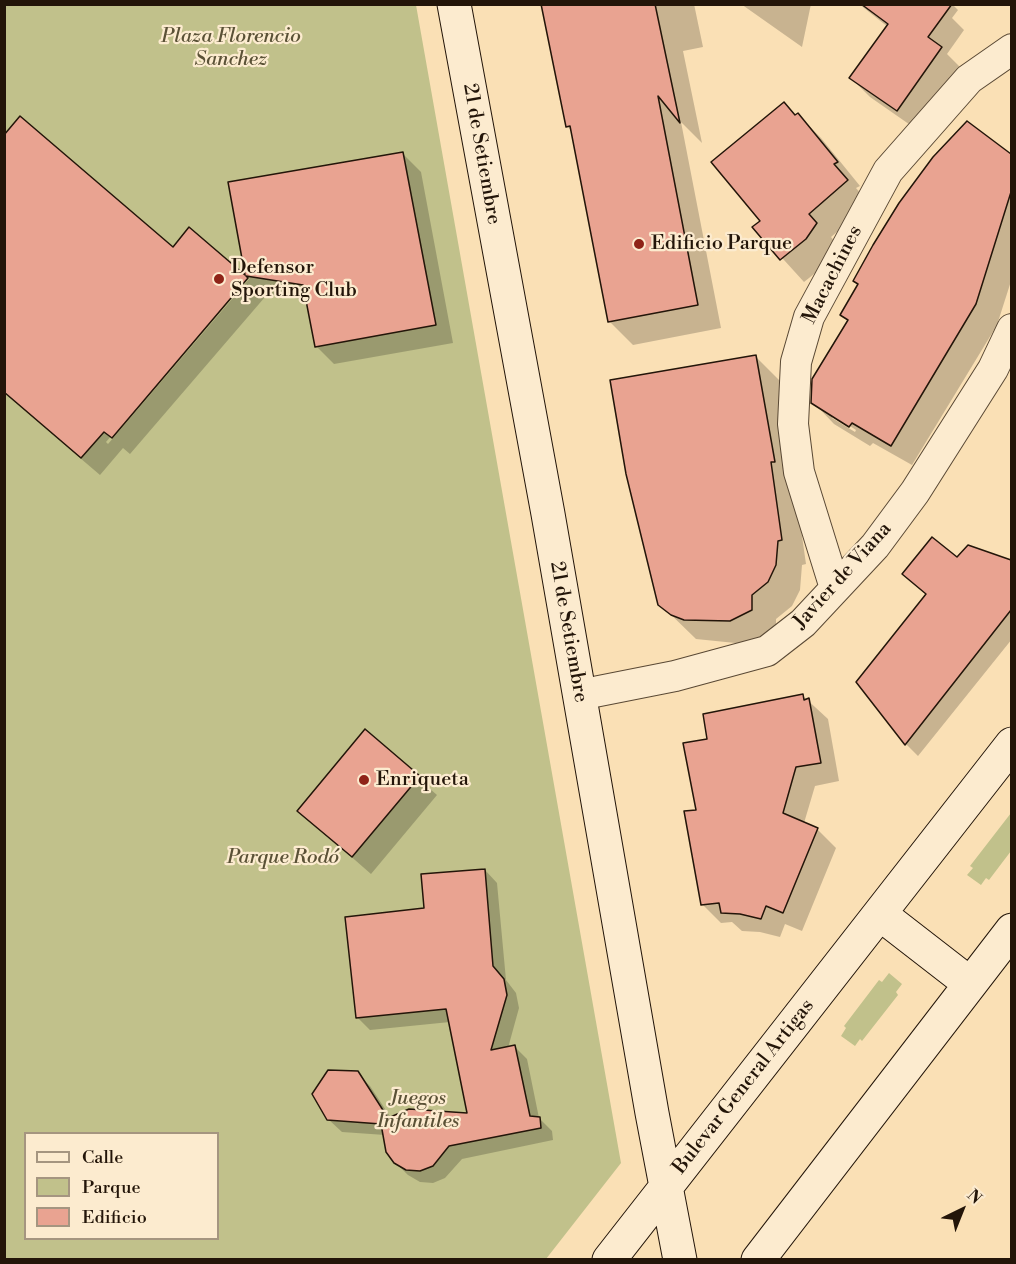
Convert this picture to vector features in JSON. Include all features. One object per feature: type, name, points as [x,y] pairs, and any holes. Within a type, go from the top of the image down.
[{"type":"street","name":"21 de Setiembre","points":[[454,4],[548,514],[680,1260]]},
{"type":"street","name":"Macachines","points":[[835,588],[799,472],[793,424],[796,362],[809,317],[888,171],[969,79],[1011,49]]},
{"type":"street","name":"Javier de Viana","points":[[579,695],[675,676],[767,651],[803,623],[875,546],[915,492],[993,369],[1011,329]]},
{"type":"street","name":"Bulevar General Artigas","points":[[609,1260],[1011,744]]},
{"type":"street","points":[[880,914],[969,983]]},
{"type":"street","points":[[758,1260],[1011,930]]},
{"type":"green space","name":"Parque Rodó","points":[[4,5],[416,5],[621,1163],[546,1259],[5,1259]]},
{"type":"green space","points":[[1011,813],[1011,851],[989,880],[986,878],[981,885],[967,875],[973,868],[970,866]]},
{"type":"green space","points":[[889,973],[902,984],[896,992],[898,995],[862,1041],[860,1039],[855,1046],[841,1036],[846,1028],[844,1026],[879,980],[882,982]]},
{"type":"building","points":[[541,4],[655,4],[680,123],[658,96],[698,305],[608,322],[570,126],[566,127]]},
{"type":"building","points":[[861,4],[952,4],[928,37],[942,47],[897,111],[849,78],[888,24]]},
{"type":"building","points":[[784,102],[795,115],[798,113],[838,162],[834,164],[848,180],[809,214],[817,223],[806,239],[780,260],[752,227],[760,221],[711,162]]},
{"type":"building","points":[[20,116],[173,247],[189,227],[245,275],[228,182],[403,152],[436,325],[315,347],[303,285],[246,276],[248,278],[112,438],[104,432],[81,458],[4,392],[4,135]]},
{"type":"building","points":[[967,121],[1011,154],[1011,192],[976,304],[891,446],[852,423],[849,427],[811,403],[812,379],[848,320],[840,315],[858,284],[853,281],[873,245],[899,203],[933,157]]},
{"type":"building","points":[[756,355],[775,462],[771,462],[782,540],[778,541],[776,565],[768,582],[752,595],[752,610],[730,621],[684,620],[671,615],[658,605],[626,474],[610,380]]},
{"type":"building","points":[[932,537],[957,557],[968,545],[1011,560],[1011,610],[905,745],[856,682],[926,594],[902,574]]},
{"type":"building","points":[[803,694],[804,700],[809,698],[821,763],[796,767],[783,813],[818,828],[783,913],[766,906],[761,919],[740,914],[721,913],[719,903],[701,905],[684,811],[696,810],[683,743],[707,739],[703,714]]},
{"type":"building","points":[[365,729],[420,776],[352,857],[297,811]]},
{"type":"building","points":[[485,869],[493,966],[504,979],[507,995],[491,1050],[515,1045],[530,1116],[540,1117],[541,1128],[449,1146],[433,1166],[420,1171],[406,1170],[394,1163],[386,1152],[381,1124],[327,1120],[312,1094],[328,1070],[358,1071],[388,1118],[409,1109],[467,1113],[446,1009],[356,1018],[345,917],[424,908],[421,874]]},
{"type":"place","name":"Edificio Parque","points":[[639,244]]},
{"type":"place","name":"Defensor Sporting Club","points":[[219,279]]},
{"type":"place","name":"Enriqueta","points":[[364,780]]},
{"type":"park label","name":"Plaza Florencio Sanchez","points":[[231,48]]},
{"type":"park label","name":"Juegos Infantiles","points":[[418,1110]]}]
